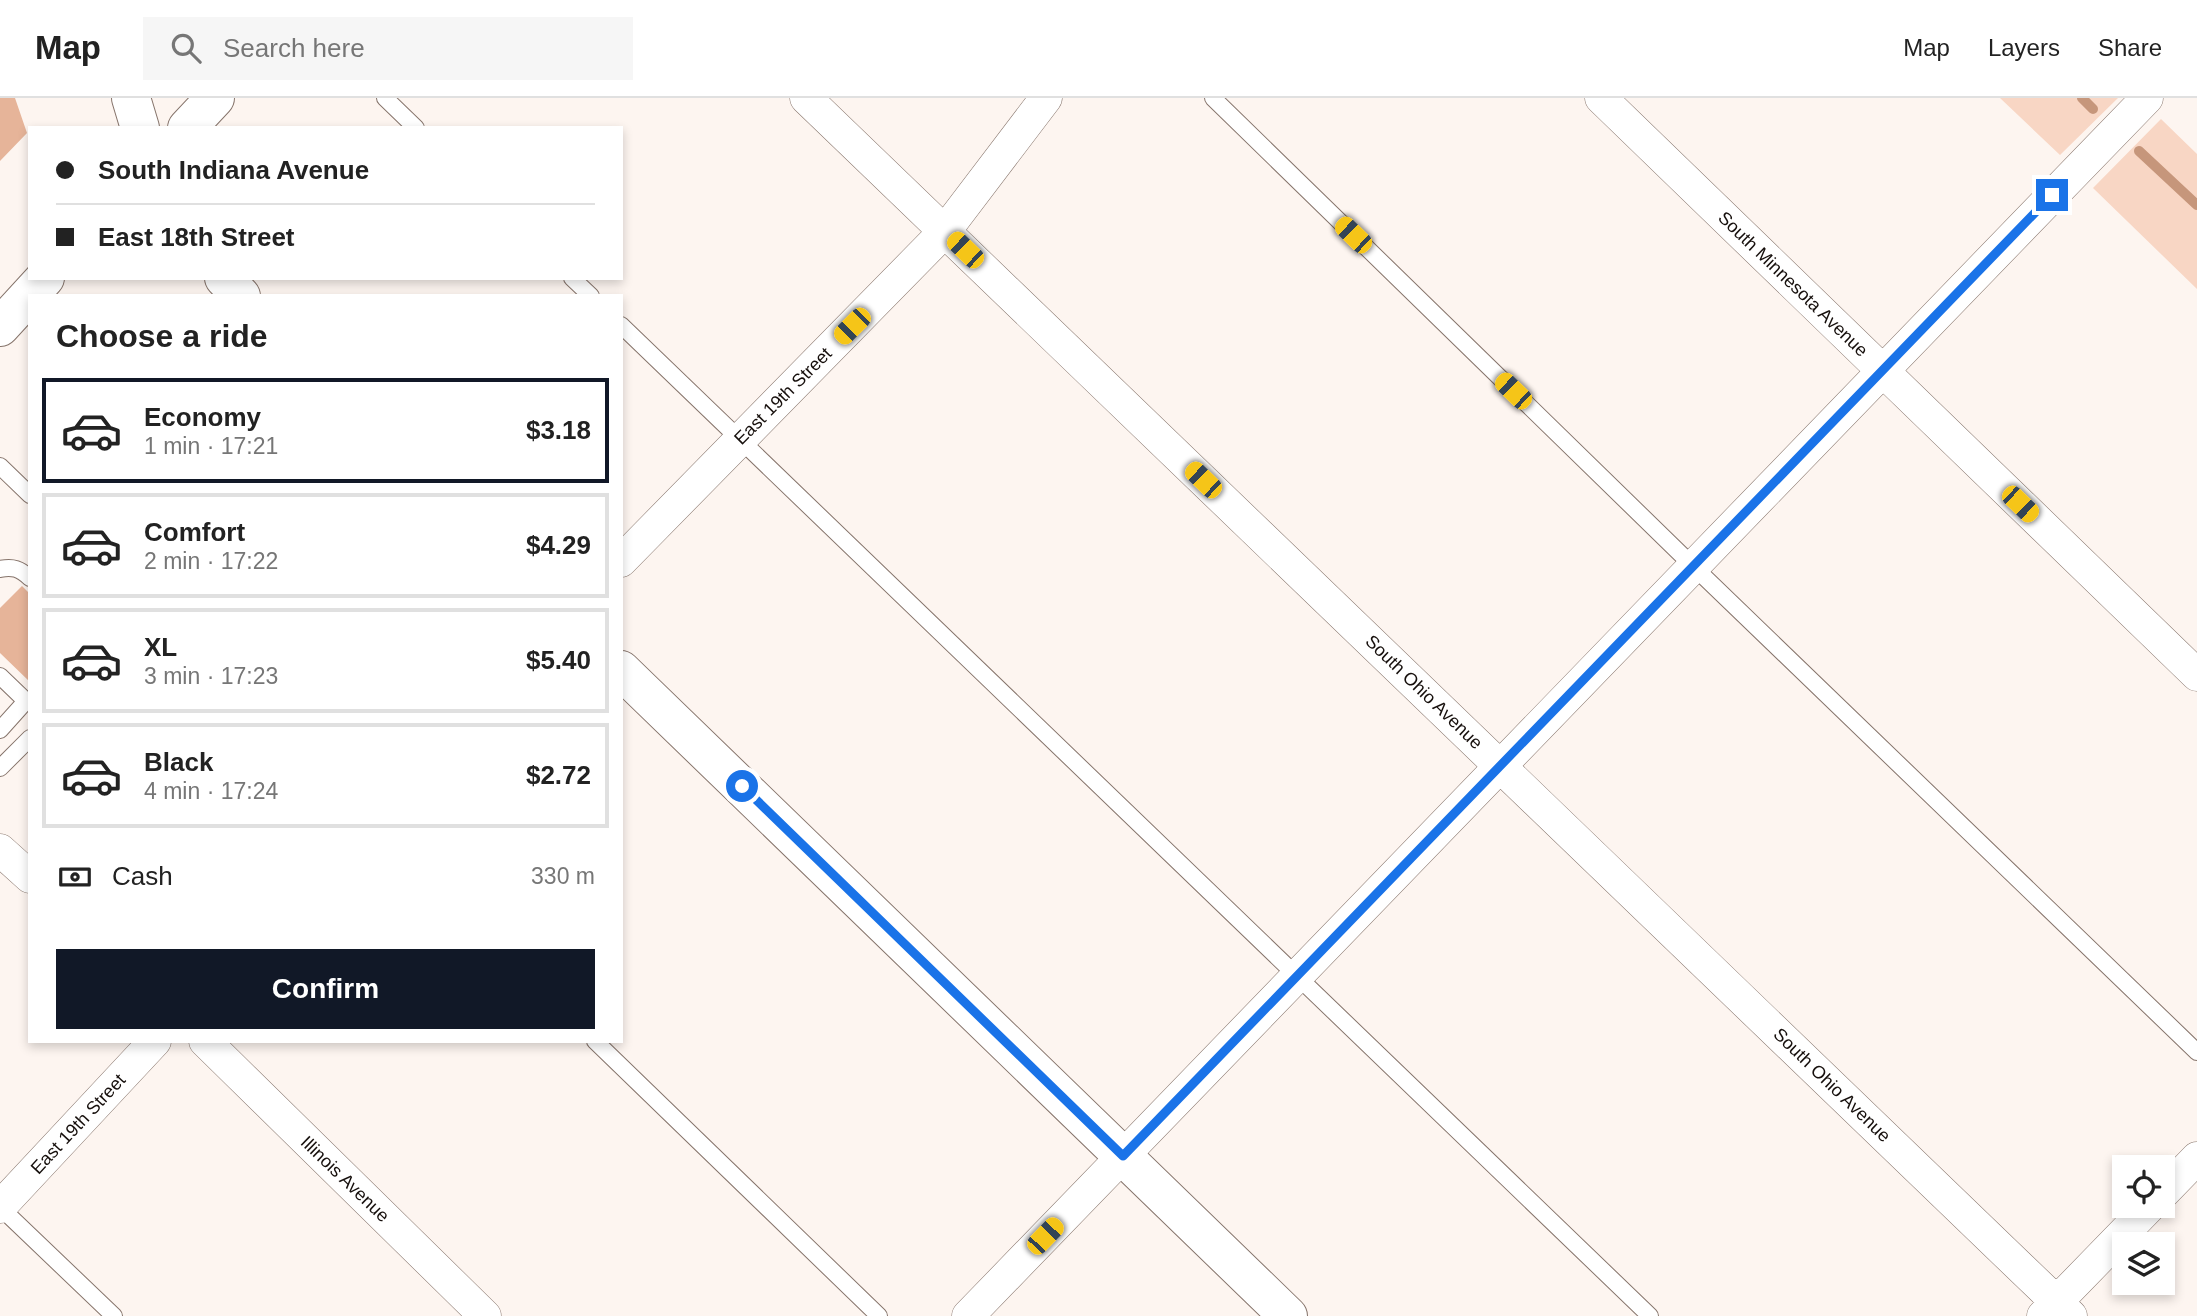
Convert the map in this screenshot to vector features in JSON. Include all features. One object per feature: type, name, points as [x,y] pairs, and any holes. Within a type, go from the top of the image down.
[{"type":"street","points":[[131,98],[139,126]]},
{"type":"street","points":[[189,126],[215,98]]},
{"type":"street","name":"South Ohio Avenue","points":[[806,98],[1501,766],[2057,1311]]},
{"type":"street","name":"East 19th Street","points":[[623,559],[945,231],[1046,98]]},
{"type":"street","name":"South Minnesota Avenue","points":[[1601,98],[2197,675]]},
{"type":"street","points":[[968,1316],[2147,98]]},
{"type":"street","points":[[30,294],[43,280]]},
{"type":"street","points":[[226,280],[239,294]]},
{"type":"street","points":[[0,327],[28,297]]},
{"type":"street","points":[[623,672],[1287,1316]]},
{"type":"street","points":[[0,850],[28,875]]},
{"type":"street","name":"East 19th Street","points":[[0,1207],[153,1043]]},
{"type":"street","name":"Illinois Avenue","points":[[207,1043],[485,1316]]},
{"type":"street","points":[[2175,1181],[2197,1158]]},
{"type":"street","points":[[2057,1311],[2139,1218]]},
{"type":"lane","points":[[385,98],[414,126]]},
{"type":"lane","points":[[1213,98],[2197,1052]]},
{"type":"lane","points":[[574,280],[589,294]]},
{"type":"lane","points":[[623,327],[1650,1316]]},
{"type":"lane","points":[[0,466],[28,493]]},
{"type":"lane","points":[[0,569],[10,566],[28,576]]},
{"type":"lane","points":[[0,676],[28,702],[0,730]]},
{"type":"lane","points":[[0,768],[28,740]]},
{"type":"lane","points":[[597,1043],[879,1316]]},
{"type":"lane","points":[[0,1207],[114,1316]]},
{"type":"shaded area","points":[[2000,98],[2118,98],[2060,155]]},
{"type":"shaded area","points":[[2161,119],[2197,154],[2197,289],[2093,188]]},
{"type":"building","points":[[0,98],[15,98],[27,133],[0,161]]},
{"type":"building","points":[[22,586],[28,592],[28,680],[0,653],[0,608]]},
{"type":"waterway","points":[[2082,98],[2093,109]]},
{"type":"waterway","points":[[2139,151],[2197,205]]},
{"type":"route","points":[[742,786],[1123,1156],[2052,195]]}]
